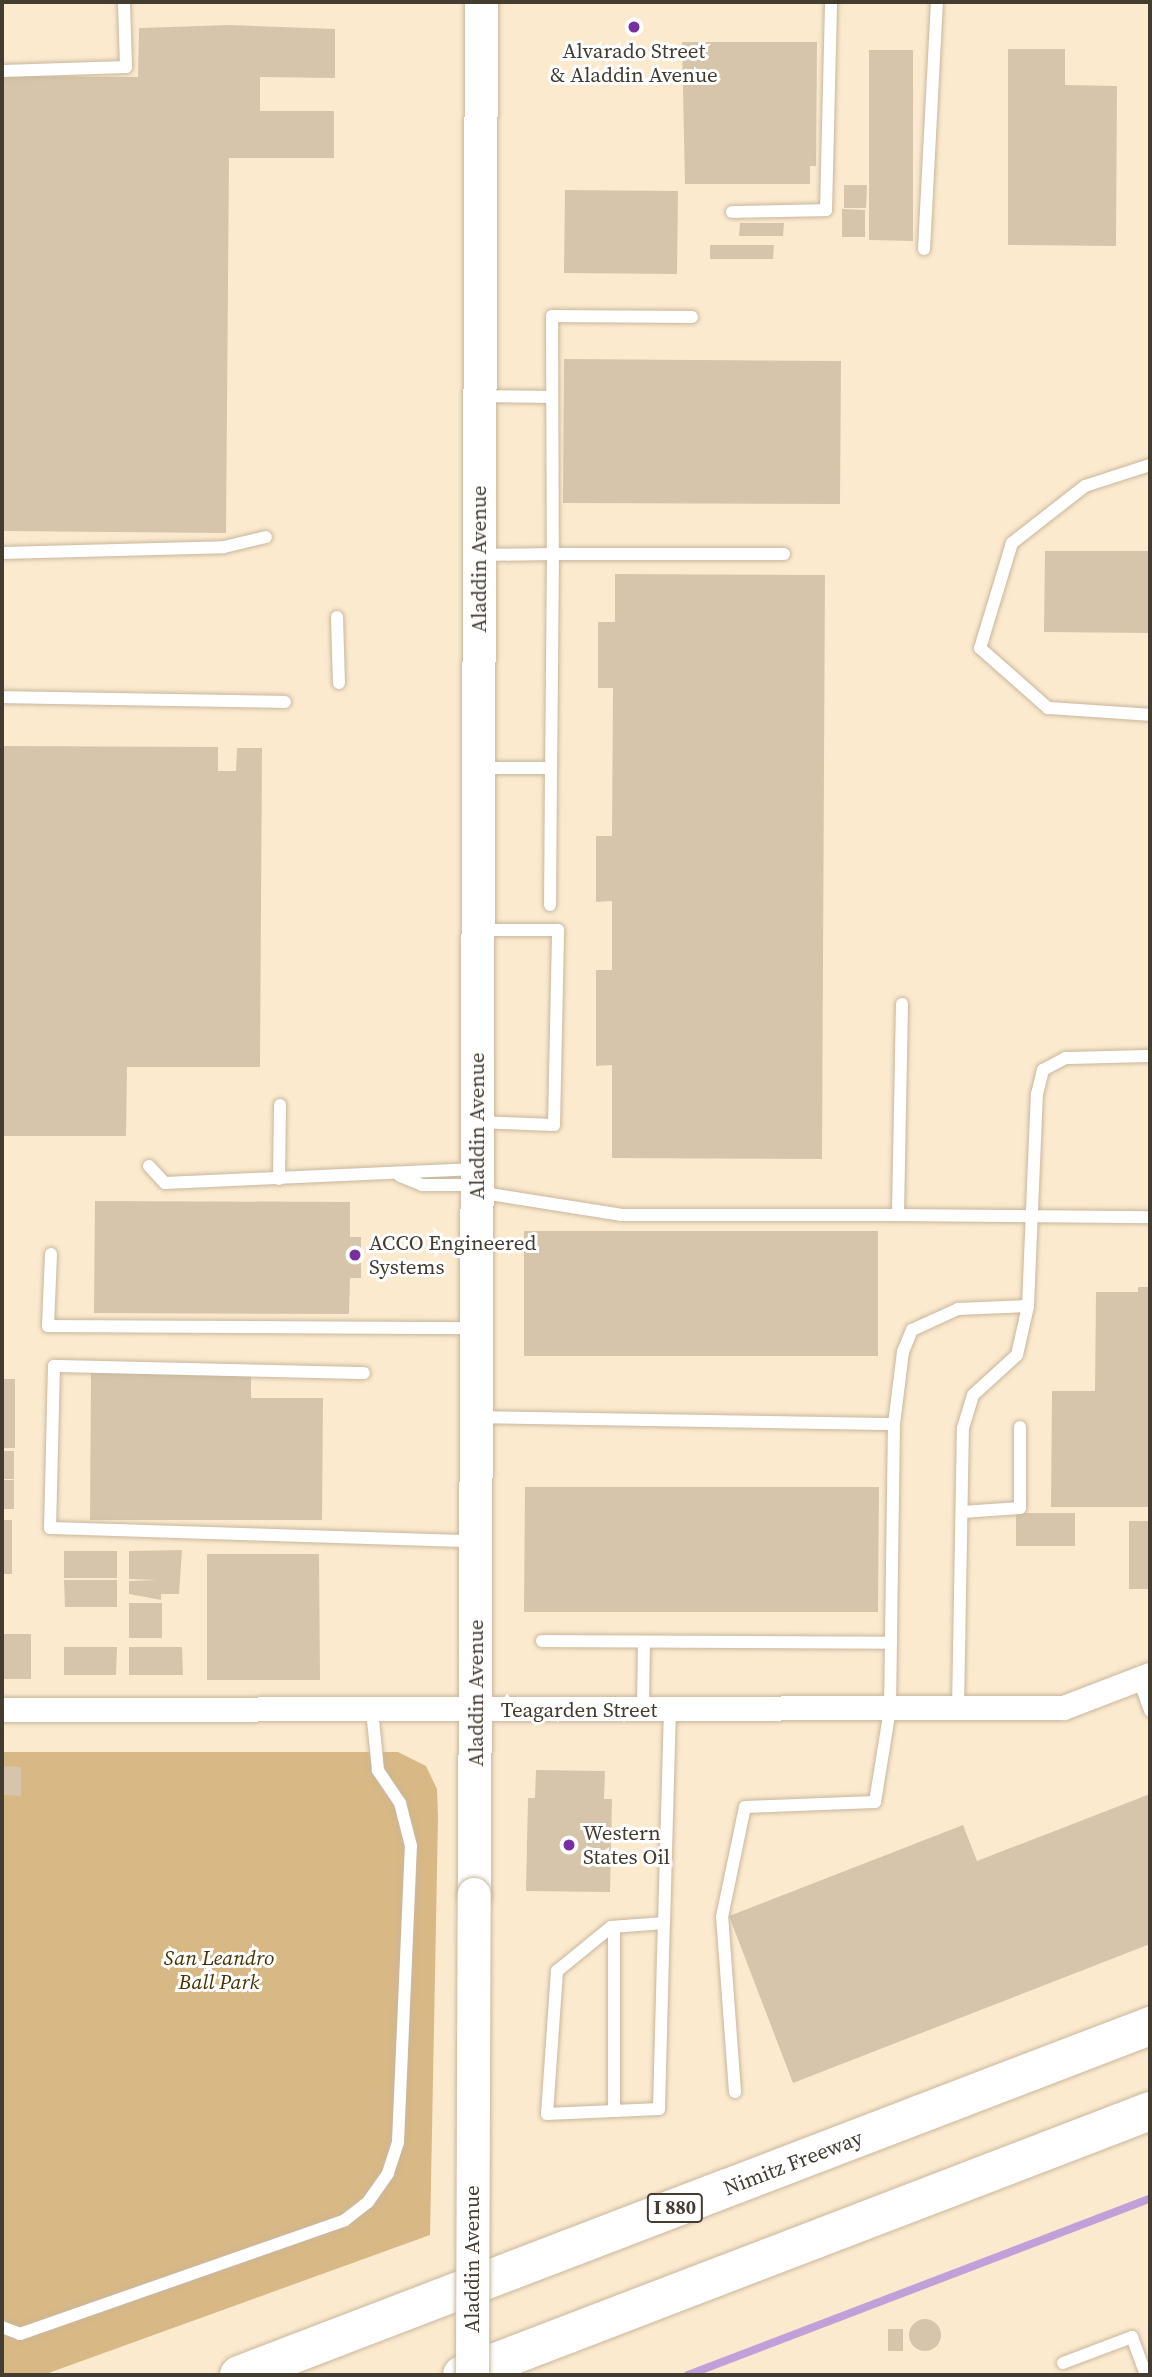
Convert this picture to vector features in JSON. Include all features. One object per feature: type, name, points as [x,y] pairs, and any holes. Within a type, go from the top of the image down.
[{"type":"highway","name":"Nimitz Freeway","points":[[239,2375],[1150,2026]]},
{"type":"highway","points":[[463,2375],[1150,2111]]},
{"type":"street","name":"Aladdin Avenue","points":[[472,2375],[477,1710],[476,1182],[481,2]]},
{"type":"street","name":"Teagarden Street","points":[[2,1710],[1063,1708],[1144,1677]]},
{"type":"lane","points":[[2,71],[126,67],[124,2]]},
{"type":"lane","points":[[732,212],[826,210],[831,2]]},
{"type":"lane","points":[[925,249],[937,2]]},
{"type":"lane","points":[[550,905],[552,316],[692,317]]},
{"type":"lane","points":[[480,396],[551,397]]},
{"type":"lane","points":[[1150,465],[1084,486],[1012,543],[980,648],[1048,708],[1150,715]]},
{"type":"lane","points":[[2,553],[224,547],[265,537]]},
{"type":"lane","points":[[479,555],[784,554]]},
{"type":"lane","points":[[337,617],[339,683]]},
{"type":"lane","points":[[2,697],[285,702]]},
{"type":"lane","points":[[479,768],[551,768]]},
{"type":"lane","points":[[477,1122],[554,1125],[558,930],[478,930]]},
{"type":"lane","points":[[898,1215],[902,1004]]},
{"type":"lane","points":[[958,1709],[963,1428],[973,1395],[1017,1355],[1028,1306],[1037,1094],[1043,1070],[1066,1058],[1150,1056]]},
{"type":"lane","points":[[279,1179],[280,1105]]},
{"type":"lane","points":[[149,1166],[165,1183],[401,1176],[422,1169],[622,1215],[1032,1214],[1150,1217]]},
{"type":"lane","points":[[51,1254],[48,1326],[478,1328]]},
{"type":"lane","points":[[734,2092],[722,1917],[745,1807],[876,1802],[890,1709],[894,1424],[912,1330],[958,1309],[1028,1306]]},
{"type":"lane","points":[[365,1373],[54,1366],[50,1528],[477,1541]]},
{"type":"lane","points":[[477,1417],[894,1424]]},
{"type":"lane","points":[[962,1512],[1020,1508],[1020,1427]]},
{"type":"lane","points":[[542,1641],[891,1643]]},
{"type":"lane","points":[[643,1710],[644,1642]]},
{"type":"lane","points":[[1144,1677],[1150,1711]]},
{"type":"lane","points":[[664,1923],[614,1927],[557,1971],[547,2114],[659,2109],[670,1709]]},
{"type":"lane","points":[[2,2327],[20,2334],[345,2220],[368,2202],[388,2173],[398,2142],[411,1846],[400,1803],[378,1770],[372,1710]]},
{"type":"lane","points":[[614,1927],[614,2111]]},
{"type":"lane","points":[[1063,2363],[1132,2337],[1146,2375]]},
{"type":"green space","name":"San Leandro Ball Park","points":[[2,1752],[398,1752],[426,1766],[437,1789],[438,1817],[430,2235],[43,2375],[2,2375]]},
{"type":"building","points":[[230,25],[335,29],[335,78],[260,77],[260,111],[334,111],[334,158],[229,158],[226,533],[2,531],[3,76],[138,77],[139,28]]},
{"type":"building","points":[[682,42],[817,42],[816,166],[810,166],[810,184],[685,184]]},
{"type":"building","points":[[1008,49],[1065,49],[1065,85],[1117,86],[1116,246],[1008,245]]},
{"type":"building","points":[[869,50],[913,50],[913,241],[869,240]]},
{"type":"building","points":[[844,185],[867,185],[866,208],[844,208]]},
{"type":"building","points":[[565,190],[678,191],[677,274],[564,273]]},
{"type":"building","points":[[842,209],[865,210],[865,237],[842,237]]},
{"type":"building","points":[[740,223],[784,223],[783,236],[739,236]]},
{"type":"building","points":[[710,245],[774,245],[773,259],[710,259]]},
{"type":"building","points":[[564,359],[841,361],[840,504],[563,503]]},
{"type":"building","points":[[1045,551],[1150,551],[1150,633],[1044,632]]},
{"type":"building","points":[[615,574],[825,575],[822,1159],[612,1158],[612,1065],[596,1066],[596,970],[612,970],[612,901],[596,902],[596,836],[612,836],[613,688],[598,688],[598,622],[615,622]]},
{"type":"building","points":[[2,746],[218,747],[218,771],[236,771],[237,748],[262,748],[260,1067],[127,1067],[126,1136],[2,1136]]},
{"type":"building","points":[[95,1201],[350,1202],[350,1237],[361,1237],[361,1278],[350,1278],[349,1314],[94,1313]]},
{"type":"building","points":[[524,1231],[878,1231],[878,1356],[524,1356]]},
{"type":"building","points":[[1138,1287],[1150,1287],[1150,1507],[1051,1507],[1052,1391],[1095,1391],[1096,1292],[1138,1292]]},
{"type":"building","points":[[91,1371],[251,1372],[251,1398],[323,1398],[322,1520],[90,1520]]},
{"type":"building","points":[[2,1379],[15,1379],[15,1448],[2,1448]]},
{"type":"building","points":[[2,1451],[14,1451],[14,1479],[2,1479]]},
{"type":"building","points":[[2,1480],[14,1480],[14,1509],[2,1509]]},
{"type":"building","points":[[525,1487],[879,1487],[878,1612],[524,1612]]},
{"type":"building","points":[[1016,1513],[1075,1513],[1075,1546],[1016,1546]]},
{"type":"building","points":[[2,1520],[12,1520],[12,1574],[2,1574]]},
{"type":"building","points":[[1129,1521],[1150,1521],[1150,1589],[1129,1589]]},
{"type":"building","points":[[182,1550],[179,1594],[161,1594],[161,1600],[129,1594],[129,1581],[157,1580],[129,1579],[129,1551]]},
{"type":"building","points":[[64,1551],[117,1551],[117,1578],[64,1578]]},
{"type":"building","points":[[207,1554],[319,1554],[320,1680],[207,1680]]},
{"type":"building","points":[[64,1580],[117,1580],[117,1607],[65,1607]]},
{"type":"building","points":[[129,1603],[162,1603],[162,1638],[129,1638]]},
{"type":"building","points":[[2,1634],[31,1634],[31,1679],[2,1679]]},
{"type":"building","points":[[64,1647],[117,1647],[116,1675],[64,1675]]},
{"type":"building","points":[[129,1647],[182,1647],[183,1675],[129,1675]]},
{"type":"building","points":[[2,1766],[21,1767],[21,1796],[2,1795]]},
{"type":"building","name":"Western States Oil","points":[[536,1770],[605,1771],[604,1799],[612,1799],[610,1892],[526,1891],[528,1798],[535,1798]]},
{"type":"building","points":[[1150,1794],[1150,1944],[793,2083],[729,1916],[963,1825],[977,1861]]},
{"type":"building","points":[[925,2319],[936,2324],[941,2335],[936,2346],[925,2351],[914,2346],[909,2335],[914,2324]]},
{"type":"building","points":[[888,2329],[903,2329],[903,2351],[888,2351]]},
{"type":"waterway","points":[[688,2375],[1150,2199]]},
{"type":"place","name":"Alvarado Street & Aladdin Avenue","points":[[634,27]]},
{"type":"place","name":"ACCO Engineered Systems","points":[[355,1255]]},
{"type":"place","name":"Western States Oil","points":[[569,1845]]}]
